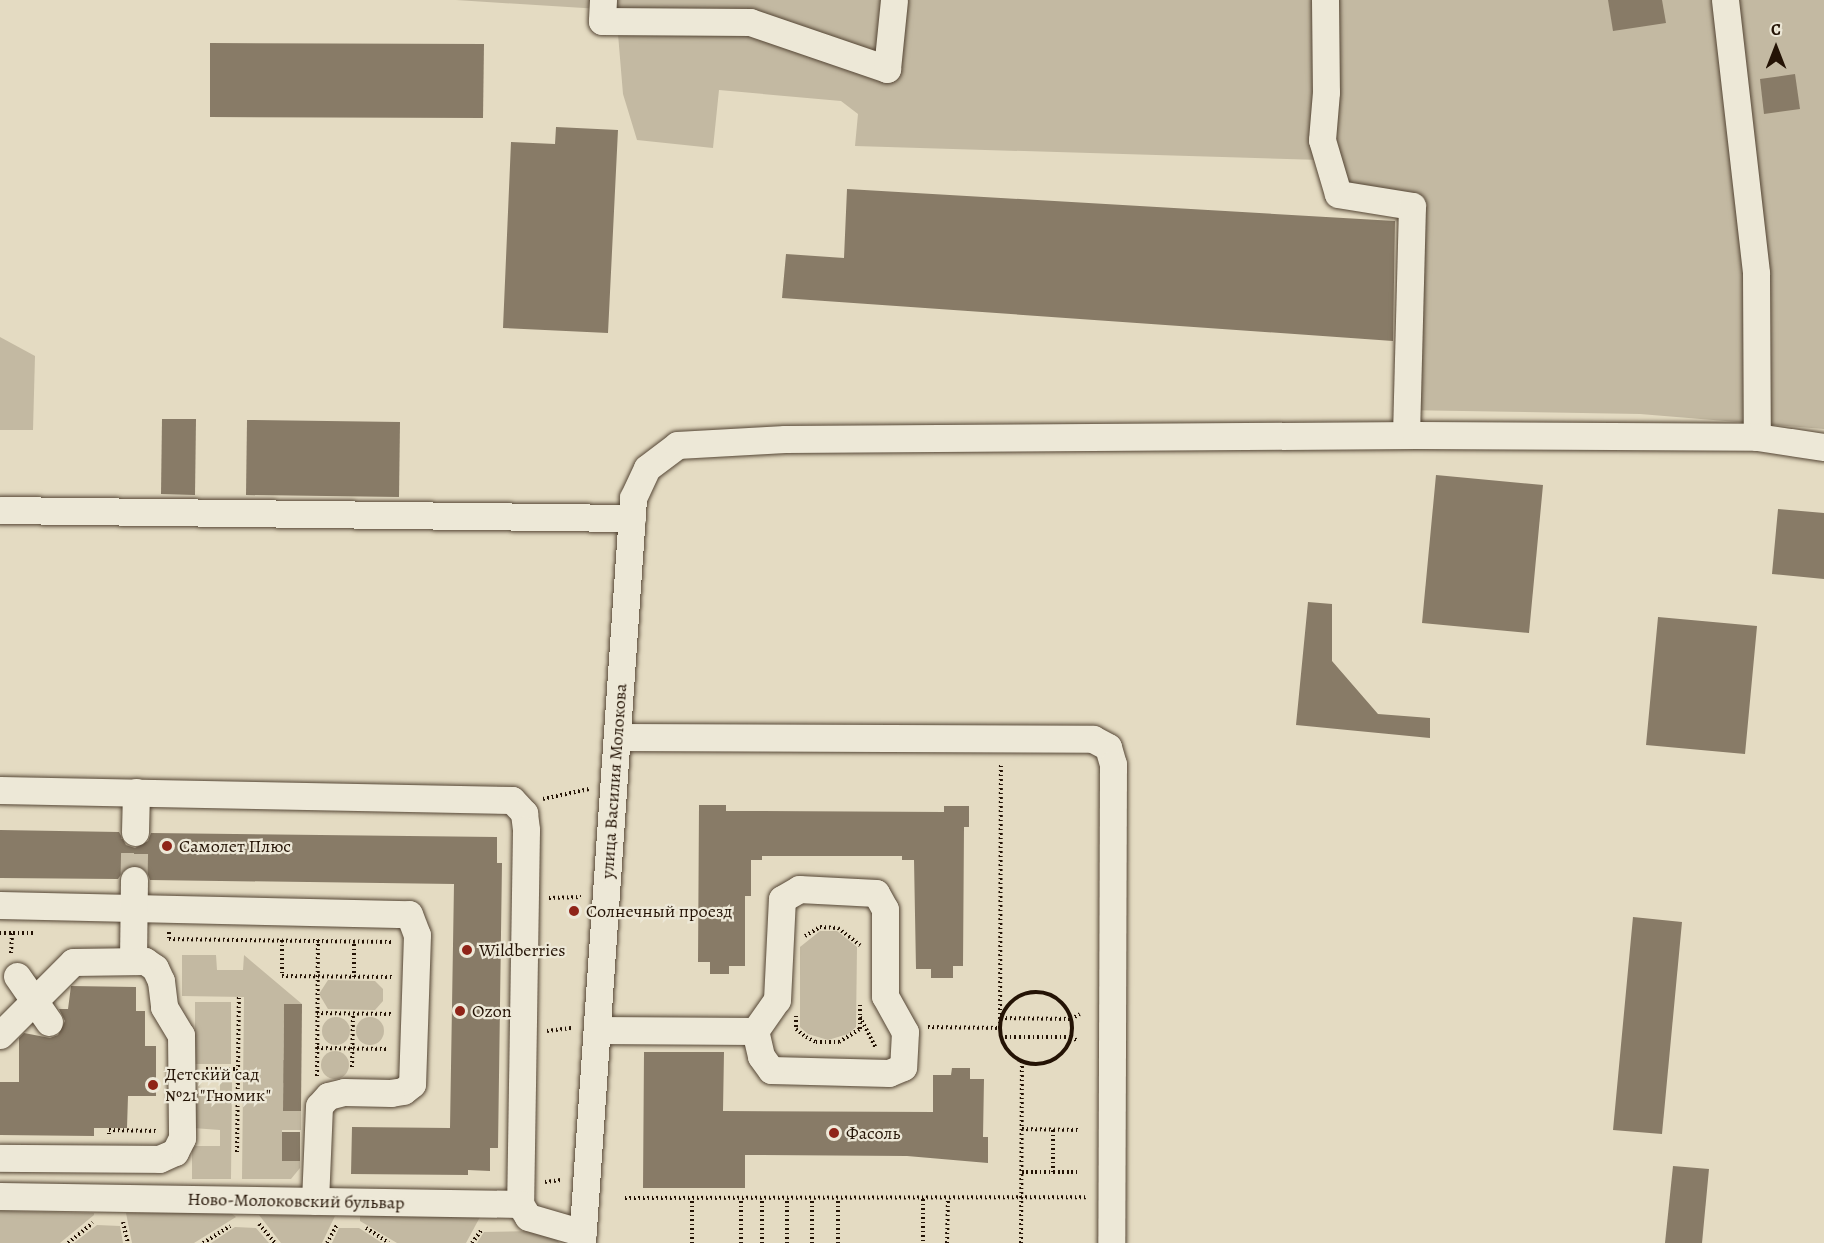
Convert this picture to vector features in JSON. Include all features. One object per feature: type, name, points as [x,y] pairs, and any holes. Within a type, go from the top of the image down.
[{"type":"street","points":[[603,0],[602,21],[750,22],[887,69],[894,0]]},
{"type":"street","points":[[1326,0],[1326,92],[1322,140],[1338,194],[1412,206],[1406,435]]},
{"type":"street","points":[[1725,0],[1756,273],[1757,437]]},
{"type":"street","points":[[0,510],[633,508],[647,468],[677,445],[785,439],[1406,435],[1757,437],[1824,447]]},
{"type":"street","name":"улица Василия Молокова","points":[[582,1238],[633,508]]},
{"type":"street","points":[[617,738],[1093,740],[1108,747],[1113,764],[1111,1243]]},
{"type":"street","points":[[0,790],[495,797],[516,805],[524,813],[526,830],[520,1194],[528,1217],[582,1238]]},
{"type":"street","points":[[135,792],[135,832]]},
{"type":"street","points":[[133,961],[134,880]]},
{"type":"street","points":[[799,889],[868,890],[882,900],[885,996],[903,1027],[903,1067],[889,1073],[771,1071],[761,1056],[755,1031],[777,1000],[779,908],[789,891],[799,889]]},
{"type":"street","points":[[6,905],[355,910],[409,914],[417,935],[415,1050],[412,1084],[403,1091],[340,1094],[319,1106],[315,1201]]},
{"type":"street","points":[[0,1035],[41,1011],[73,962],[133,961],[150,965],[161,981],[164,1007],[181,1035],[182,1069],[182,1138],[175,1152],[159,1159],[0,1158]]},
{"type":"street","points":[[14,967],[41,1011]]},
{"type":"street","points":[[597,1028],[755,1031]]},
{"type":"street","points":[[100,1159],[104,1211]]},
{"type":"street","name":"Ново-Молоковский бульвар","points":[[0,1196],[104,1211],[520,1194]]},
{"type":"path","points":[[1000,1028],[1001,1018],[1015,998],[1036,992],[1058,999],[1071,1019],[1071,1037],[1065,1049],[1047,1062],[1022,1061],[1007,1049],[1001,1037],[1000,1028],[1001,739]]},
{"type":"path","points":[[516,805],[593,788],[594,782]]},
{"type":"path","points":[[525,898],[606,896]]},
{"type":"path","points":[[6,905],[14,967]]},
{"type":"path","points":[[319,910],[316,1083],[340,1094],[353,1049],[353,1014]]},
{"type":"path","points":[[354,977],[355,910]]},
{"type":"path","points":[[803,937],[819,927],[838,928],[854,938],[860,946],[860,955]]},
{"type":"path","points":[[282,940],[282,976],[416,978]]},
{"type":"path","points":[[237,1152],[239,996]]},
{"type":"path","points":[[796,1006],[796,1029],[816,1042],[840,1042],[850,1038],[860,1029],[860,996]]},
{"type":"path","points":[[317,1013],[416,1014]]},
{"type":"path","points":[[1001,1018],[1071,1019],[1080,1014]]},
{"type":"path","points":[[860,1017],[889,1073]]},
{"type":"path","points":[[903,1027],[1000,1028]]},
{"type":"path","points":[[523,1033],[597,1028]]},
{"type":"path","points":[[1001,1037],[1071,1037],[1078,1041]]},
{"type":"path","points":[[317,1048],[415,1050]]},
{"type":"path","points":[[1021,1243],[1022,1061]]},
{"type":"path","points":[[182,1069],[237,1069]]},
{"type":"path","points":[[1022,1129],[1078,1130]]},
{"type":"path","points":[[1053,1129],[1053,1172]]},
{"type":"path","points":[[1022,1172],[1077,1172]]},
{"type":"path","points":[[520,1194],[587,1176]]},
{"type":"path","points":[[625,1198],[948,1200],[1021,1196],[1111,1197]]},
{"type":"path","points":[[692,1199],[692,1243]]},
{"type":"path","points":[[741,1199],[741,1243]]},
{"type":"path","points":[[762,1199],[762,1243]]},
{"type":"path","points":[[787,1199],[787,1243]]},
{"type":"path","points":[[812,1199],[812,1243]]},
{"type":"path","points":[[838,1199],[838,1243]]},
{"type":"path","points":[[923,1199],[923,1243]]},
{"type":"path","points":[[947,1243],[948,1200]]},
{"type":"path","points":[[68,1243],[104,1211],[122,1218],[128,1243]]},
{"type":"path","points":[[203,1243],[239,1221]]},
{"type":"path","points":[[256,1221],[275,1243]]},
{"type":"path","points":[[327,1243],[337,1224],[349,1223]]},
{"type":"path","points":[[358,1223],[389,1243]]},
{"type":"shaded area","points":[[456,0],[1824,0],[1824,429],[1640,414],[1400,410],[1403,211],[1325,201],[1321,160],[855,146],[858,114],[841,101],[719,90],[713,148],[637,140],[623,94],[616,10]]},
{"type":"shaded area","points":[[0,337],[35,356],[33,430],[0,430]]},
{"type":"shaded area","points":[[820,931],[837,931],[857,947],[856,1027],[848,1034],[828,1040],[808,1034],[800,1027],[800,947]]},
{"type":"shaded area","points":[[182,955],[216,955],[217,970],[243,970],[244,955],[302,1004],[284,1005],[283,1060],[301,1061],[301,1083],[283,1083],[283,1111],[301,1111],[301,1130],[282,1130],[282,1160],[300,1161],[300,1168],[291,1179],[242,1179],[244,997],[182,996]]},
{"type":"shaded area","points":[[328,980],[375,981],[383,989],[383,1001],[375,1010],[328,1009],[319,994]]},
{"type":"shaded area","points":[[195,1002],[231,1002],[231,1064],[195,1064]]},
{"type":"shaded area","points":[[336,1017],[346,1021],[350,1031],[346,1041],[336,1045],[326,1041],[322,1031],[326,1021]]},
{"type":"shaded area","points":[[370,1017],[380,1021],[384,1031],[380,1041],[370,1045],[360,1041],[356,1031],[360,1021]]},
{"type":"shaded area","points":[[335,1051],[345,1055],[349,1065],[345,1075],[335,1079],[325,1075],[321,1065],[325,1055]]},
{"type":"shaded area","points":[[220,1077],[232,1077],[231,1179],[192,1179],[192,1146],[220,1146],[220,1130],[193,1128],[193,1093],[220,1093]]},
{"type":"shaded area","points":[[0,1211],[94,1213],[94,1215],[60,1243],[0,1243]]},
{"type":"shaded area","points":[[126,1213],[231,1213],[236,1217],[194,1243],[132,1243]]},
{"type":"shaded area","points":[[259,1215],[335,1216],[322,1243],[281,1243]]},
{"type":"shaded area","points":[[360,1216],[480,1217],[466,1243],[397,1243],[360,1221]]},
{"type":"shaded area","points":[[97,1225],[120,1226],[123,1243],[74,1243]]},
{"type":"shaded area","points":[[235,1227],[256,1228],[269,1243],[211,1243]]},
{"type":"shaded area","points":[[339,1228],[359,1228],[382,1243],[332,1243]]},
{"type":"shaded area","points":[[537,1231],[550,1235],[560,1243],[477,1243],[484,1232]]},
{"type":"building","points":[[1608,0],[1662,0],[1666,23],[1613,31]]},
{"type":"building","points":[[210,43],[484,44],[483,118],[210,117]]},
{"type":"building","points":[[1795,74],[1800,109],[1764,114],[1760,79]]},
{"type":"building","points":[[556,127],[618,130],[608,333],[503,328],[511,142],[555,144]]},
{"type":"building","points":[[847,189],[1395,221],[1393,341],[782,298],[786,254],[844,258]]},
{"type":"building","points":[[162,419],[196,419],[195,495],[161,494]]},
{"type":"building","points":[[247,420],[400,422],[399,497],[246,495]]},
{"type":"building","points":[[1436,475],[1543,485],[1529,633],[1422,623]]},
{"type":"building","points":[[1778,509],[1824,513],[1824,579],[1772,574]]},
{"type":"building","points":[[1308,602],[1332,604],[1332,661],[1378,714],[1430,718],[1430,738],[1296,725]]},
{"type":"building","points":[[1658,617],[1757,626],[1745,754],[1646,745]]},
{"type":"building","points":[[699,805],[726,805],[726,811],[944,812],[944,806],[969,806],[969,827],[964,827],[963,966],[953,966],[953,978],[931,978],[931,969],[916,969],[914,860],[902,860],[902,856],[762,856],[762,860],[751,860],[751,896],[745,896],[745,966],[729,966],[729,974],[710,974],[710,962],[698,962]]},
{"type":"building","points":[[0,830],[119,832],[126,845],[135,848],[148,841],[151,833],[497,837],[497,863],[502,863],[498,1148],[490,1148],[490,1171],[468,1170],[468,1175],[351,1174],[352,1127],[450,1128],[454,884],[150,880],[147,872],[135,864],[126,867],[118,879],[0,878]]},
{"type":"building","points":[[1633,917],[1682,922],[1662,1134],[1613,1130]]},
{"type":"building","points":[[71,986],[136,987],[136,1011],[145,1011],[145,1046],[156,1046],[156,1096],[128,1096],[127,1128],[94,1128],[94,1136],[0,1135],[0,1082],[19,1082],[19,1038],[24,1033],[50,1038],[58,1035],[65,1021],[59,1009],[68,1009]]},
{"type":"building","points":[[284,1004],[302,1004],[301,1111],[283,1111]]},
{"type":"building","points":[[644,1052],[724,1052],[723,1111],[933,1112],[933,1075],[951,1075],[952,1068],[970,1068],[970,1079],[984,1079],[983,1137],[988,1137],[988,1163],[907,1156],[745,1155],[745,1188],[643,1188]]},
{"type":"building","points":[[282,1132],[300,1132],[300,1161],[282,1161]]},
{"type":"building","points":[[1673,1166],[1709,1169],[1702,1243],[1665,1243]]},
{"type":"tunnel","points":[[134,880],[135,832]]},
{"type":"place","name":"Самолет Плюс","points":[[167,846]]},
{"type":"place","name":"Солнечный проезд","points":[[574,911]]},
{"type":"place","name":"Wildberries","points":[[467,950]]},
{"type":"place","name":"Ozon","points":[[460,1011]]},
{"type":"place","name":"Детский сад №21 \"Гномик\"","points":[[153,1085]]},
{"type":"place","name":"Фасоль","points":[[834,1133]]}]
